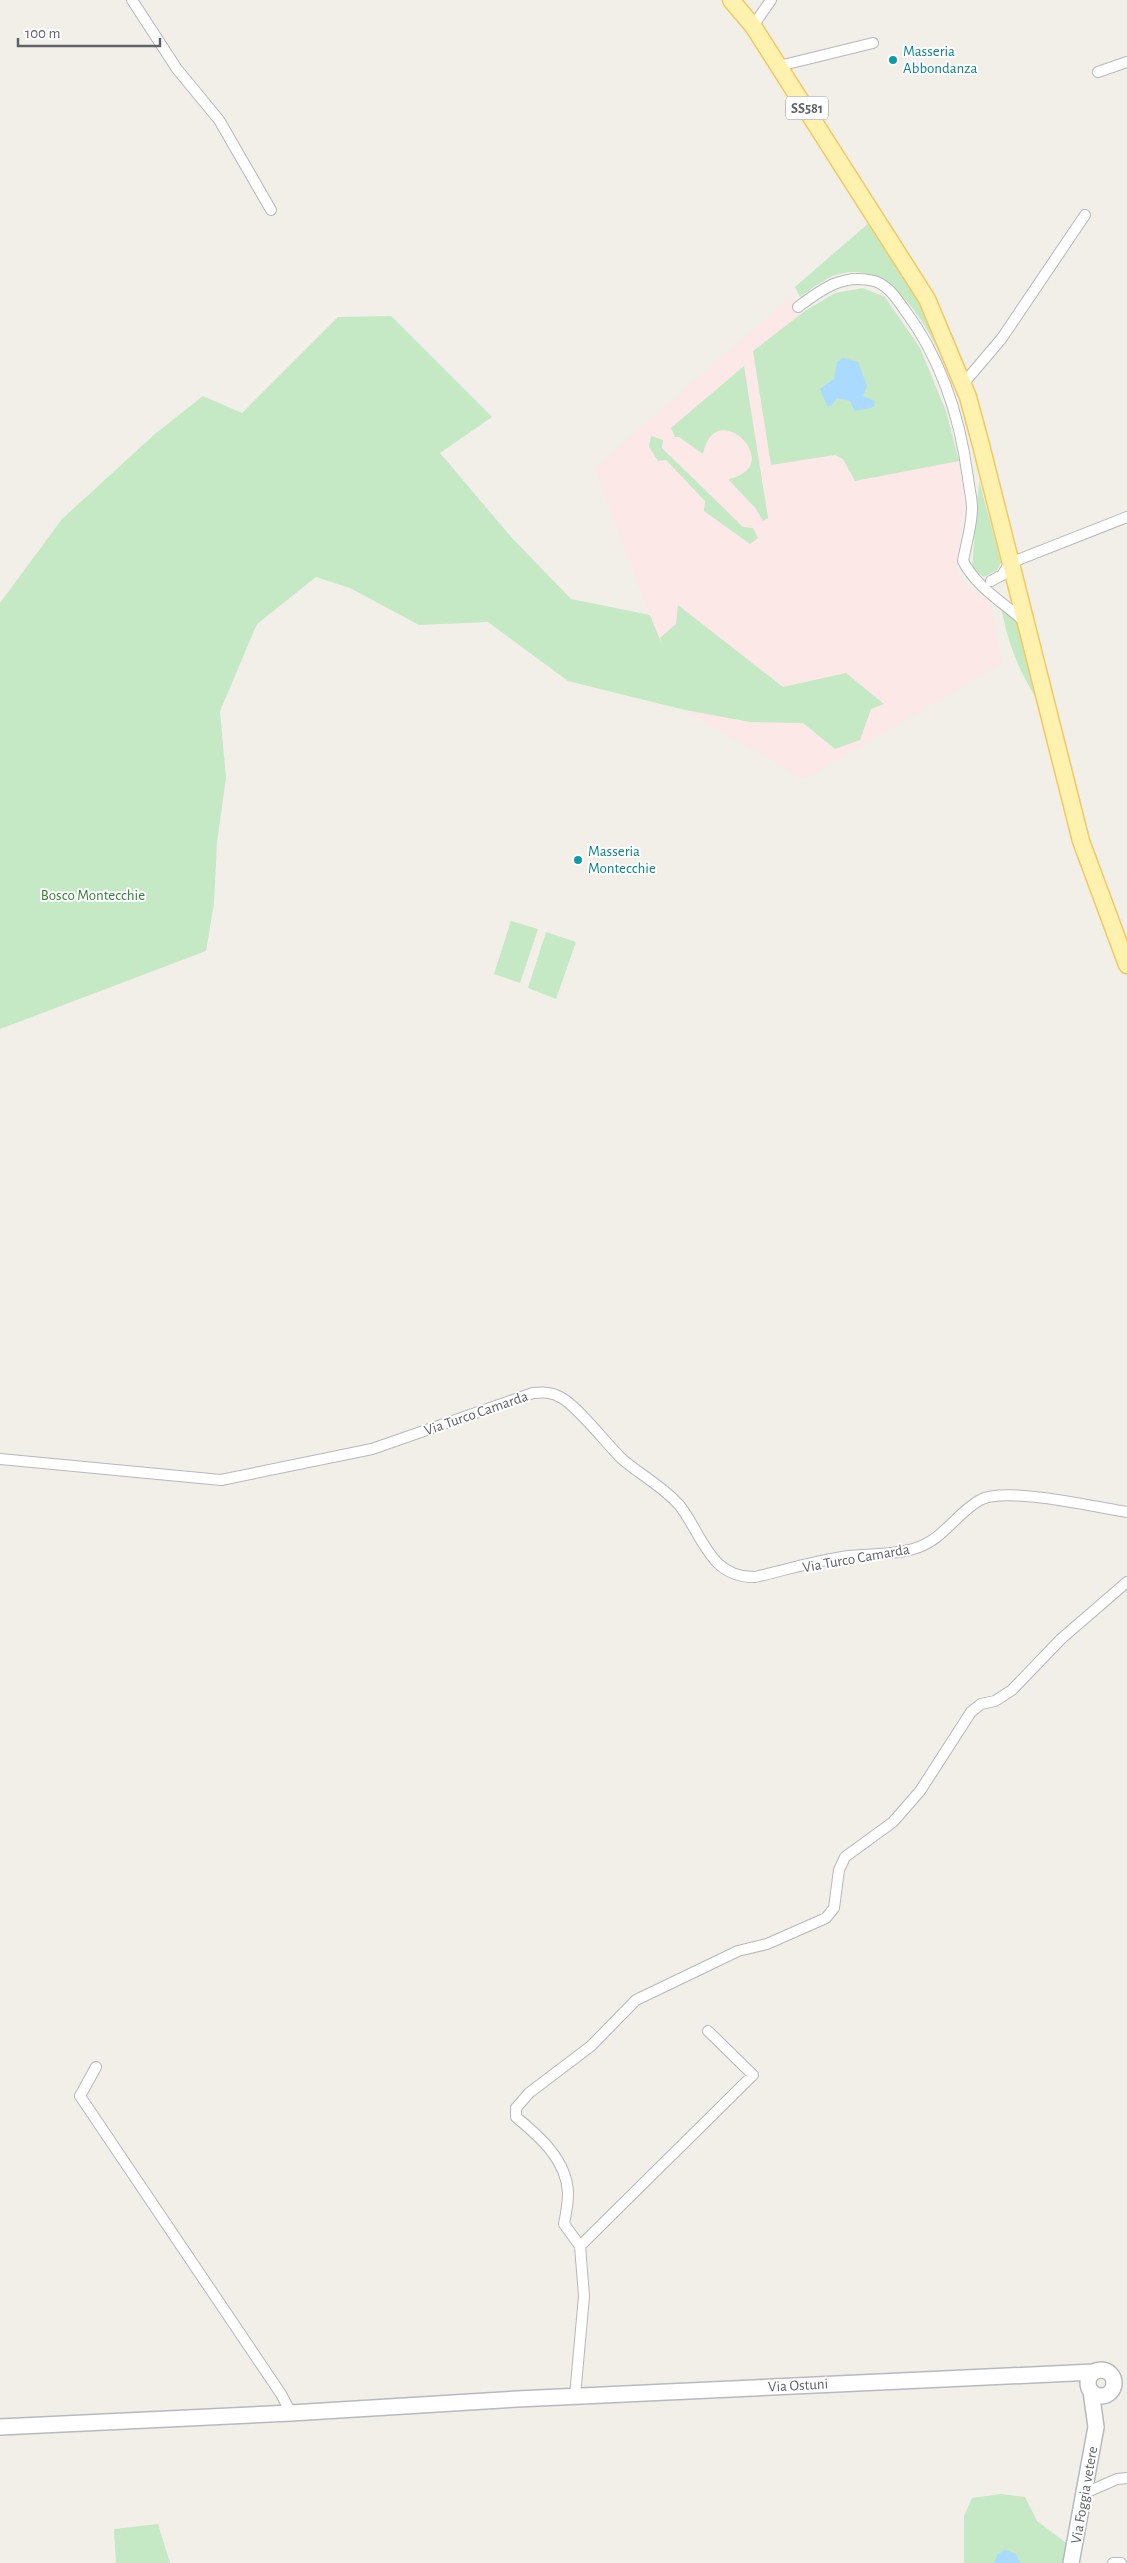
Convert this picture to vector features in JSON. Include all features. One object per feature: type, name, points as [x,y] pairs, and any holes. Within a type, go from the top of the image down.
[{"type":"main road","name":"SS581","points":[[730,0],[753,26],[927,299],[963,384]]},
{"type":"main road","points":[[963,384],[981,444],[1081,841],[1127,965]]},
{"type":"main road","points":[[1090,2382],[1102,2370],[1116,2383]]},
{"type":"main road","name":"Via Ostuni","points":[[0,2426],[291,2413],[533,2398],[1063,2373],[1090,2382]]},
{"type":"main road","points":[[1090,2382],[1102,2397],[1127,2374]]},
{"type":"main road","points":[[1090,2382],[1096,2427]]},
{"type":"main road","points":[[1096,2427],[1116,2383]]},
{"type":"main road","name":"Via Foggia vetere","points":[[1071,2563],[1096,2427]]},
{"type":"street","points":[[132,0],[177,69],[219,120],[272,210]]},
{"type":"street","points":[[753,26],[771,0]]},
{"type":"street","points":[[779,66],[873,43]]},
{"type":"street","points":[[1098,72],[1127,62]]},
{"type":"street","points":[[963,384],[1002,338],[1085,215]]},
{"type":"street","points":[[798,307],[828,286],[838,282],[854,279],[876,282],[891,291],[920,329],[942,376],[964,447],[972,508],[963,561],[978,583],[1025,622]]},
{"type":"street","points":[[978,583],[991,581],[1002,574],[1010,563],[1127,517]]},
{"type":"street","points":[[991,581],[1016,588]]},
{"type":"street","points":[[996,597],[1007,594],[1016,588]]},
{"type":"street","name":"Via Turco Camarda","points":[[0,1459],[221,1480],[372,1449],[533,1393],[550,1392],[564,1399],[622,1459],[665,1490],[680,1507],[715,1562],[734,1575],[744,1578],[756,1578],[846,1557],[912,1550],[930,1543],[965,1511],[986,1497],[1002,1495],[1030,1497],[1127,1512]]},
{"type":"street","points":[[575,2396],[584,2296],[580,2246],[564,2224],[568,2192],[565,2176],[555,2154],[516,2117],[516,2108],[529,2093],[591,2046],[636,2000],[738,1951],[768,1944],[826,1918],[834,1908],[839,1870],[845,1857],[893,1822],[909,1804],[920,1791],[971,1712],[981,1704],[995,1701],[1012,1690],[1061,1639],[1127,1582]]},
{"type":"street","points":[[580,2246],[752,2075],[708,2031]]},
{"type":"street","points":[[96,2067],[80,2096],[282,2394],[291,2413]]},
{"type":"street","points":[[1085,2493],[1127,2478]]},
{"type":"street","points":[[1113,2563],[1122,2563]]},
{"type":"shaded area","points":[[863,288],[885,297],[920,348],[946,411],[959,461],[964,495],[956,571],[966,587],[990,599],[1002,663],[804,779],[685,710],[595,468],[791,297],[806,311],[835,293]]},
{"type":"green space","points":[[870,222],[926,311],[948,369],[930,334],[905,299],[890,285],[873,275],[854,272],[833,276],[800,297],[795,287]]},
{"type":"green space","points":[[863,288],[885,297],[920,348],[946,411],[959,461],[855,481],[843,459],[835,455],[771,465],[753,351],[805,311],[835,293]]},
{"type":"green space","name":"Bosco Montecchie","points":[[391,316],[492,417],[440,453],[512,538],[571,599],[650,615],[662,645],[660,638],[676,624],[678,605],[783,687],[846,673],[884,704],[871,709],[860,740],[835,749],[803,723],[750,722],[685,710],[568,681],[488,622],[419,625],[350,588],[316,577],[257,624],[220,711],[226,778],[217,842],[214,903],[206,951],[0,1029],[0,603],[62,519],[155,434],[203,396],[242,413],[338,317]]},
{"type":"green space","points":[[744,366],[768,518],[763,521],[756,509],[728,479],[745,472],[752,461],[750,450],[743,439],[732,432],[721,430],[710,437],[703,454],[679,437],[675,437],[671,428]]},
{"type":"green space","points":[[651,436],[663,440],[662,448],[743,527],[753,528],[758,538],[750,544],[704,511],[705,501],[666,460],[658,461],[649,447]]},
{"type":"green space","points":[[979,481],[1001,562],[997,570],[984,577],[972,569]]},
{"type":"green space","points":[[1000,602],[1017,619],[1036,698],[1013,652]]},
{"type":"green space","points":[[511,921],[538,929],[520,983],[494,974]]},
{"type":"green space","points":[[546,932],[576,942],[556,999],[528,988]]},
{"type":"green space","points":[[1001,2494],[1025,2497],[1037,2521],[1069,2545],[1065,2563],[964,2563],[964,2516],[972,2498]]},
{"type":"green space","points":[[158,2524],[170,2563],[116,2563],[114,2529]]},
{"type":"water","points":[[843,358],[858,362],[867,386],[863,396],[875,401],[874,407],[855,411],[850,401],[837,398],[831,406],[827,406],[820,389],[834,379],[837,362]]},
{"type":"water","points":[[1005,2550],[1016,2554],[1020,2563],[994,2563],[998,2554]]},
{"type":"place","name":"Masseria Abbondanza","points":[[893,60]]},
{"type":"place","name":"Masseria Montecchie","points":[[578,860]]}]
